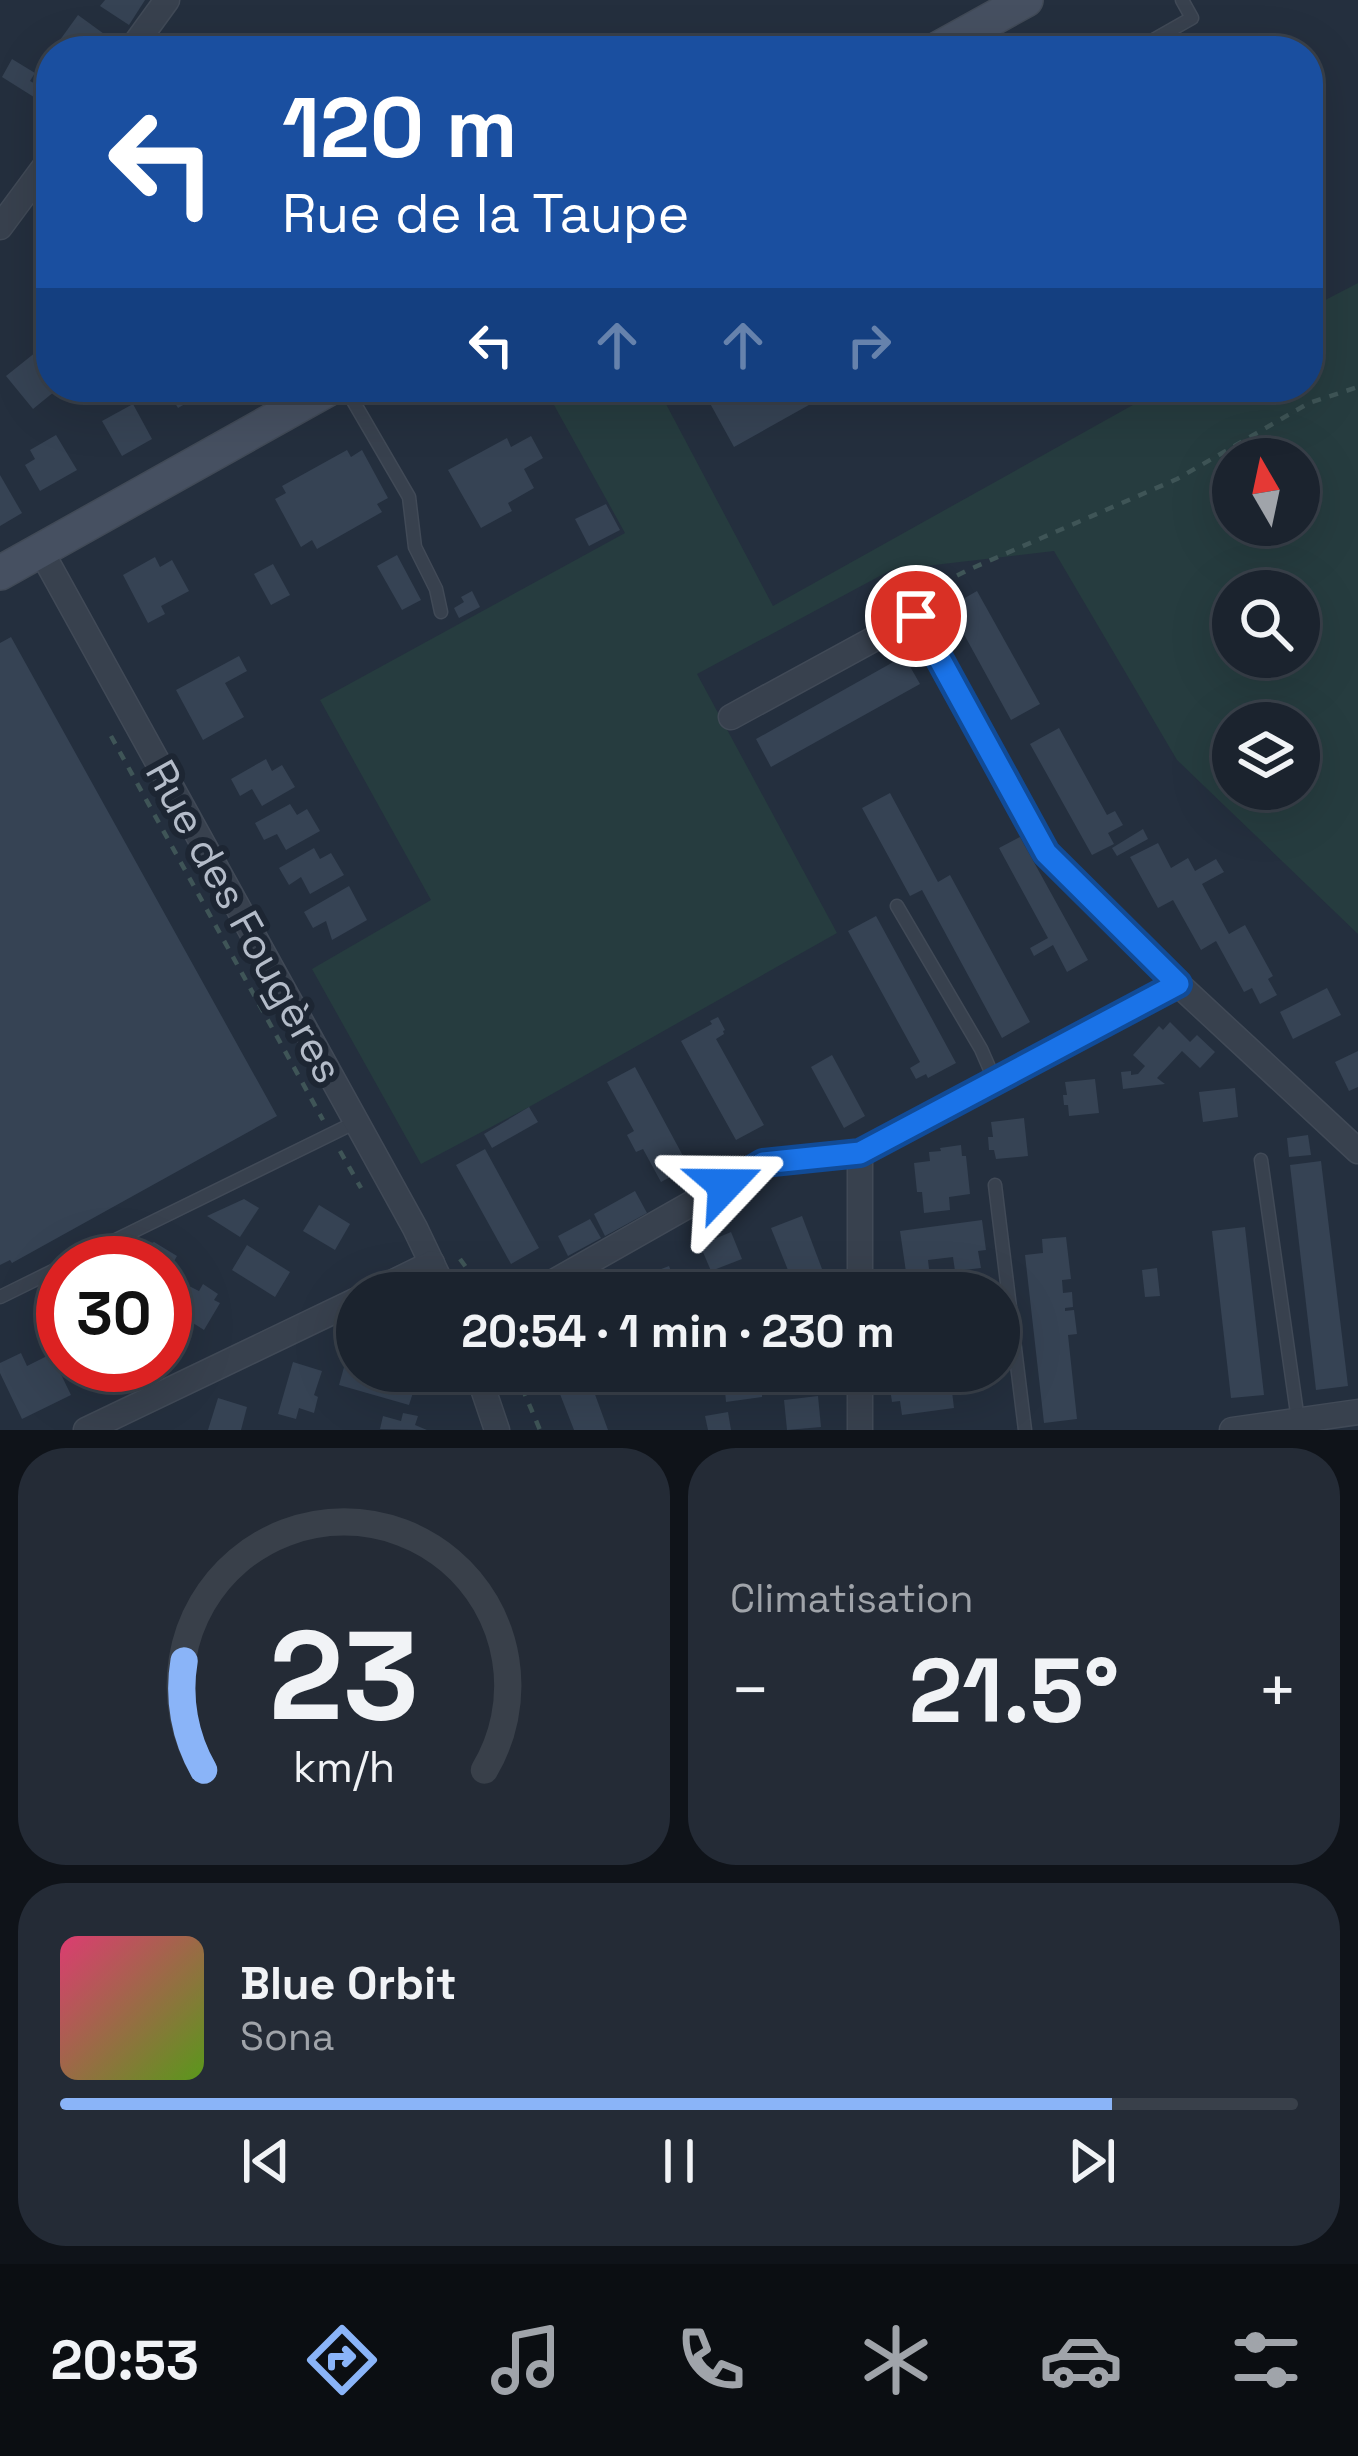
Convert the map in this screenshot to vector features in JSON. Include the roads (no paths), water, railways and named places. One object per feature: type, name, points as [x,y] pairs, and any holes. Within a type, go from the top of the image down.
[{"type":"main road","points":[[961,36],[1026,0]]},
{"type":"main road","points":[[0,572],[295,402]]},
{"type":"street","points":[[141,36],[167,0]]},
{"type":"street","points":[[0,227],[36,178]]},
{"type":"street","name":"Rue des Fougères","points":[[40,550],[436,1272]]},
{"type":"street","points":[[731,717],[916,616],[1046,853],[1358,1151]]},
{"type":"street","points":[[571,1272],[763,1163],[860,1153],[1178,984]]},
{"type":"street","points":[[860,1153],[860,1272]]},
{"type":"street","points":[[415,1272],[432,1264]]},
{"type":"street","points":[[86,1430],[336,1310]]},
{"type":"street","points":[[484,1392],[497,1430]]},
{"type":"street","points":[[860,1392],[860,1430]]},
{"type":"street","points":[[1232,1430],[1358,1412]]},
{"type":"lane","points":[[1160,36],[1192,18],[1182,0]]},
{"type":"lane","points":[[354,402],[409,497],[415,547],[436,589],[441,612]]},
{"type":"lane","points":[[898,906],[995,1081]]},
{"type":"lane","points":[[124,1236],[356,1122]]},
{"type":"lane","points":[[1261,1160],[1299,1421]]},
{"type":"lane","points":[[995,1185],[1025,1430]]},
{"type":"lane","points":[[0,1297],[36,1279]]}]
